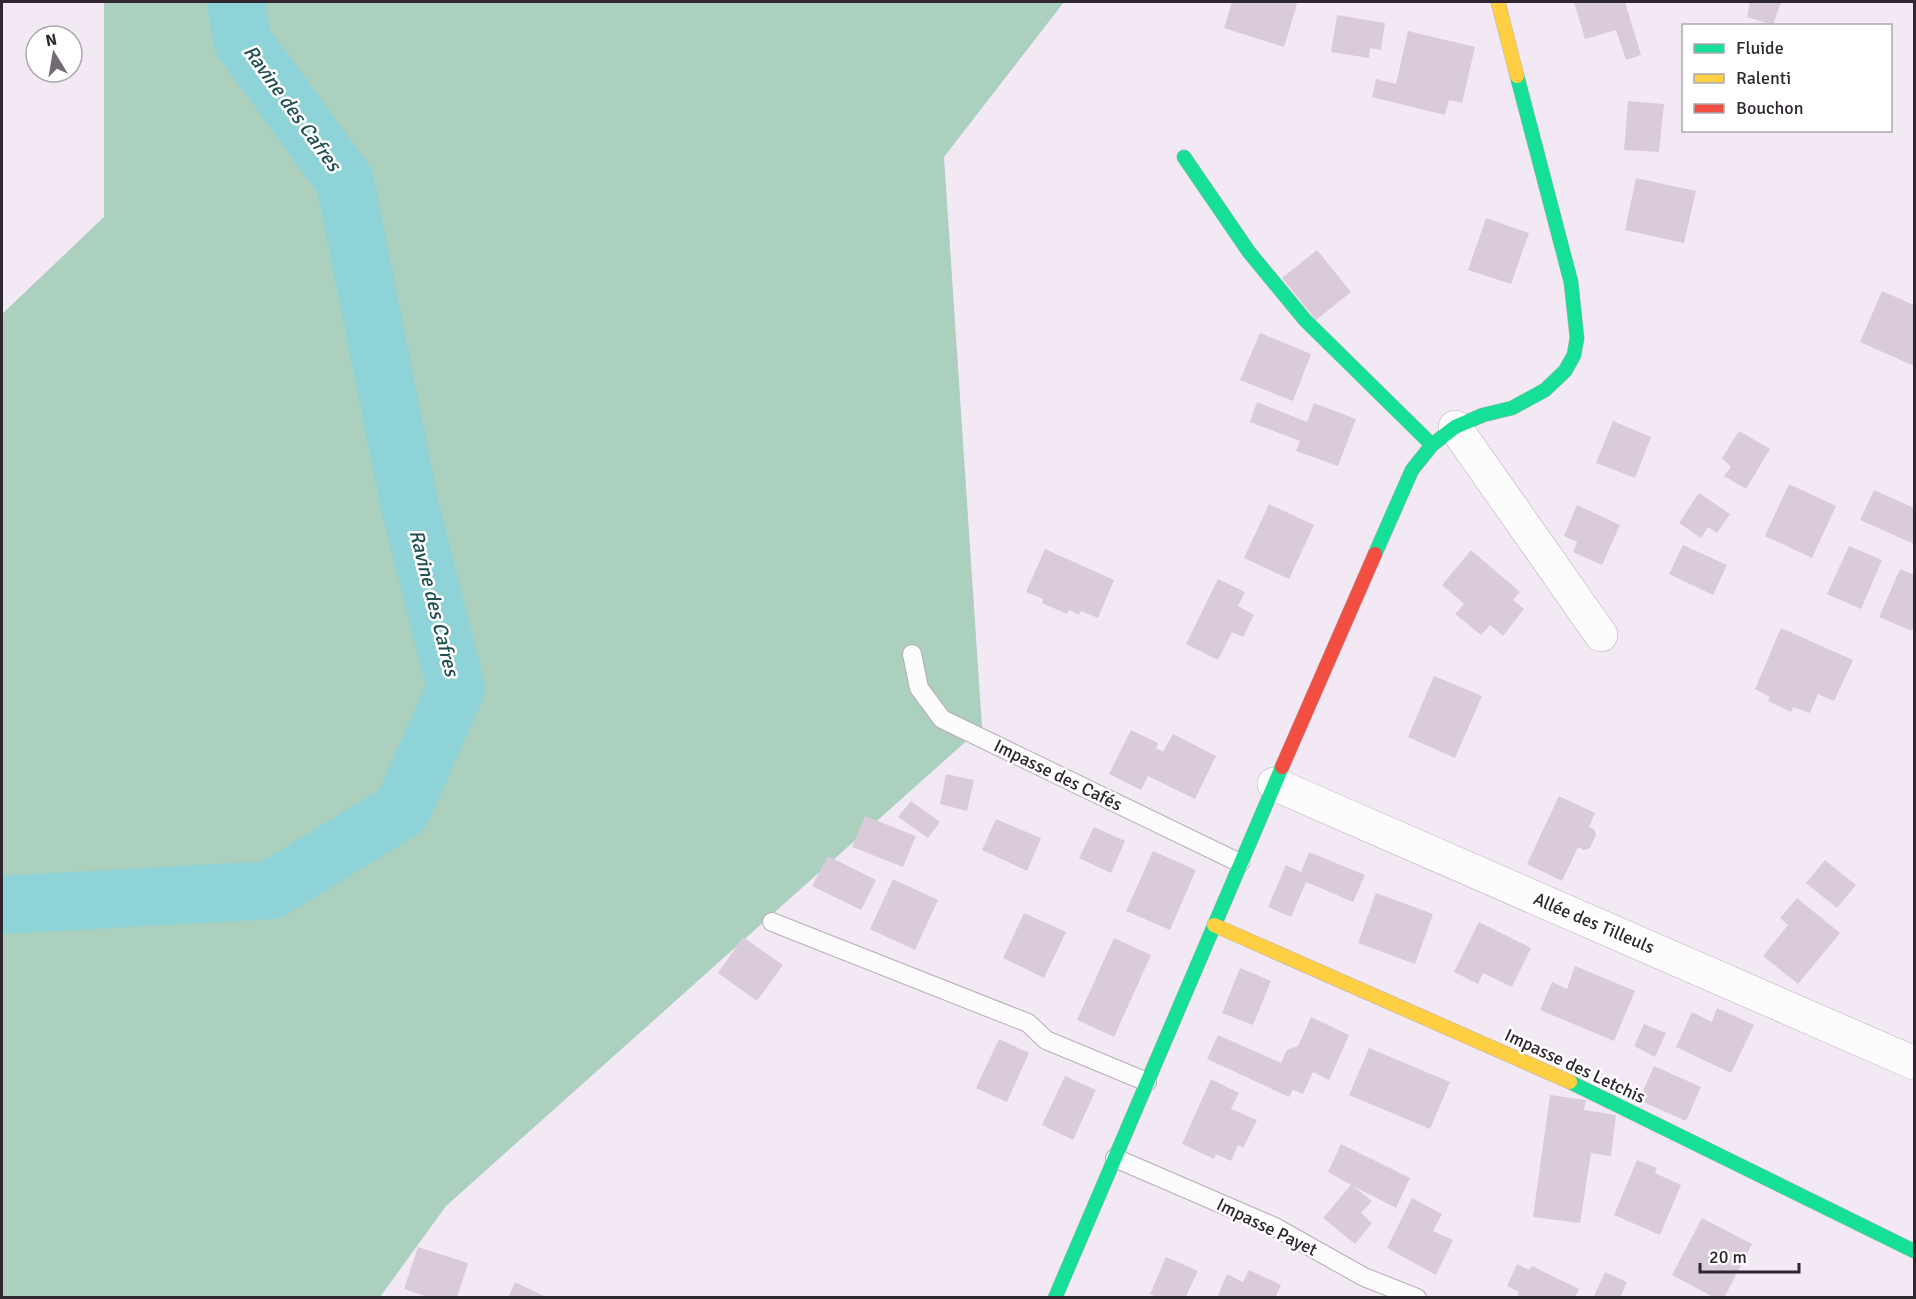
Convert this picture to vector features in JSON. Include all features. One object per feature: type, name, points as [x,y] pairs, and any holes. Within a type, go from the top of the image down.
[{"type":"main road","points":[[1064,1295],[1115,1158],[1147,1082],[1274,784],[1412,470],[1444,436],[1483,415],[1512,408],[1545,390],[1565,371],[1574,355],[1577,338],[1571,282],[1498,2]]},
{"type":"main road","points":[[1184,157],[1249,252],[1305,320],[1444,436]]},
{"type":"main road","name":"Impasse des Letchis","points":[[1214,925],[1558,1076],[1914,1251]]},
{"type":"street","points":[[1444,436],[1600,635]]},
{"type":"street","name":"Allée des Tilleuls","points":[[1274,784],[1914,1063]]},
{"type":"lane","name":"Impasse des Cafés","points":[[912,654],[919,688],[942,719],[1240,863]]},
{"type":"lane","points":[[772,922],[1028,1023],[1046,1040],[1147,1082]]},
{"type":"lane","name":"Impasse Payet","points":[[1115,1158],[1275,1227],[1364,1277],[1417,1298]]},
{"type":"green space","points":[[104,2],[1064,2],[944,157],[982,727],[446,1206],[380,1297],[2,1298],[2,314],[104,217]]},
{"type":"building","points":[[1232,2],[1291,2],[1297,4],[1284,47],[1224,28]]},
{"type":"building","points":[[1574,2],[1625,2],[1641,55],[1626,60],[1616,30],[1585,39]]},
{"type":"building","points":[[1750,2],[1781,2],[1773,24],[1747,17]]},
{"type":"building","points":[[1337,15],[1385,23],[1381,50],[1370,48],[1369,58],[1331,52]]},
{"type":"building","points":[[1408,31],[1475,47],[1462,103],[1449,100],[1445,115],[1372,97],[1376,79],[1396,84]]},
{"type":"building","points":[[1628,101],[1664,104],[1659,152],[1624,150]]},
{"type":"building","points":[[1636,178],[1696,191],[1684,243],[1625,230]]},
{"type":"building","points":[[1486,218],[1529,233],[1511,284],[1468,270]]},
{"type":"building","points":[[1317,250],[1351,292],[1316,320],[1282,278]]},
{"type":"building","points":[[1882,291],[1914,305],[1914,366],[1860,342]]},
{"type":"building","points":[[1260,333],[1311,354],[1293,401],[1240,380]]},
{"type":"building","points":[[1257,402],[1307,422],[1314,403],[1356,419],[1338,466],[1296,451],[1300,441],[1250,422]]},
{"type":"building","points":[[1613,421],[1651,437],[1635,478],[1596,463]]},
{"type":"building","points":[[1739,431],[1770,449],[1746,489],[1724,476],[1731,467],[1722,458]]},
{"type":"building","points":[[1789,484],[1836,506],[1812,558],[1765,536]]},
{"type":"building","points":[[1874,490],[1914,508],[1914,544],[1860,520]]},
{"type":"building","points":[[1699,493],[1730,514],[1717,533],[1708,527],[1701,538],[1679,523]]},
{"type":"building","points":[[1269,504],[1314,525],[1289,579],[1244,558]]},
{"type":"building","points":[[1577,505],[1620,525],[1602,565],[1573,552],[1577,542],[1564,536]]},
{"type":"building","points":[[1683,545],[1727,565],[1713,595],[1669,574]]},
{"type":"building","points":[[1849,546],[1882,560],[1861,609],[1827,594]]},
{"type":"building","points":[[1045,549],[1114,580],[1098,618],[1081,611],[1079,615],[1069,610],[1067,614],[1042,603],[1043,599],[1026,592]]},
{"type":"building","points":[[1471,550],[1520,592],[1513,600],[1524,609],[1503,636],[1490,625],[1481,635],[1455,614],[1464,604],[1442,585]]},
{"type":"building","points":[[1900,569],[1914,575],[1914,626],[1912,631],[1879,617]]},
{"type":"building","points":[[1218,579],[1245,592],[1238,606],[1254,615],[1243,637],[1232,632],[1218,660],[1186,644]]},
{"type":"building","points":[[1781,628],[1853,660],[1834,701],[1818,694],[1810,713],[1793,707],[1791,712],[1768,701],[1770,697],[1755,689]]},
{"type":"building","points":[[1434,676],[1482,696],[1455,758],[1408,737]]},
{"type":"building","points":[[1131,730],[1158,743],[1156,748],[1163,752],[1173,734],[1216,756],[1195,799],[1148,776],[1141,790],[1109,774]]},
{"type":"building","points":[[946,774],[974,780],[967,811],[940,804]]},
{"type":"building","points":[[1559,796],[1595,813],[1589,827],[1594,829],[1596,835],[1590,848],[1584,850],[1578,847],[1562,881],[1527,864]]},
{"type":"building","points":[[911,801],[940,822],[928,838],[898,817]]},
{"type":"building","points":[[865,816],[916,836],[903,867],[852,847]]},
{"type":"building","points":[[996,819],[1041,838],[1027,871],[982,850]]},
{"type":"building","points":[[1094,827],[1125,841],[1111,873],[1079,858]]},
{"type":"building","points":[[1153,851],[1196,870],[1170,930],[1126,911]]},
{"type":"building","points":[[1309,852],[1365,875],[1353,902],[1306,882],[1291,917],[1268,907],[1286,865],[1301,872]]},
{"type":"building","points":[[828,856],[876,880],[861,910],[812,886]]},
{"type":"building","points":[[1825,860],[1856,885],[1837,908],[1806,883]]},
{"type":"building","points":[[893,879],[938,900],[915,950],[870,929]]},
{"type":"building","points":[[1376,893],[1433,914],[1415,964],[1358,943]]},
{"type":"building","points":[[1797,898],[1840,933],[1798,984],[1763,956],[1788,925],[1780,918]]},
{"type":"building","points":[[1024,913],[1066,932],[1044,978],[1003,958]]},
{"type":"building","points":[[1479,922],[1531,948],[1512,987],[1483,973],[1478,984],[1454,972]]},
{"type":"building","points":[[743,937],[783,965],[757,1001],[718,973]]},
{"type":"building","points":[[1114,938],[1151,955],[1114,1037],[1077,1020]]},
{"type":"building","points":[[1575,966],[1635,991],[1614,1041],[1540,1010],[1552,982],[1567,989]]},
{"type":"building","points":[[1240,968],[1271,981],[1253,1025],[1222,1013]]},
{"type":"building","points":[[1717,1008],[1754,1025],[1731,1073],[1676,1047],[1692,1012],[1712,1022]]},
{"type":"building","points":[[1311,1017],[1349,1035],[1329,1080],[1313,1072],[1303,1094],[1293,1090],[1289,1097],[1207,1059],[1218,1035],[1281,1063],[1287,1050],[1298,1046]]},
{"type":"building","points":[[1644,1024],[1666,1033],[1655,1057],[1634,1046]]},
{"type":"building","points":[[999,1039],[1029,1053],[1007,1102],[976,1088]]},
{"type":"building","points":[[1369,1048],[1450,1082],[1430,1129],[1349,1095]]},
{"type":"building","points":[[1654,1066],[1701,1087],[1686,1121],[1639,1100]]},
{"type":"building","points":[[1065,1076],[1096,1090],[1073,1140],[1042,1125]]},
{"type":"building","points":[[1211,1079],[1239,1093],[1231,1109],[1257,1120],[1243,1148],[1238,1145],[1231,1161],[1216,1154],[1214,1159],[1182,1144]]},
{"type":"building","points":[[1550,1095],[1586,1100],[1584,1110],[1616,1115],[1611,1156],[1591,1153],[1580,1223],[1533,1217]]},
{"type":"building","points":[[1341,1144],[1410,1178],[1396,1208],[1353,1186],[1372,1201],[1361,1213],[1372,1223],[1355,1244],[1323,1218],[1351,1185],[1328,1172]]},
{"type":"building","points":[[1637,1160],[1657,1168],[1655,1173],[1681,1185],[1660,1235],[1614,1215]]},
{"type":"building","points":[[1412,1198],[1442,1214],[1433,1231],[1453,1240],[1436,1275],[1387,1248]]},
{"type":"building","points":[[1702,1218],[1752,1244],[1724,1298],[1715,1298],[1672,1275]]},
{"type":"building","points":[[418,1247],[468,1263],[457,1298],[431,1298],[404,1289]]},
{"type":"building","points":[[1166,1257],[1198,1271],[1185,1298],[1159,1298],[1150,1294]]},
{"type":"building","points":[[1517,1264],[1529,1270],[1532,1266],[1579,1289],[1575,1298],[1523,1298],[1517,1295],[1519,1292],[1507,1286]]},
{"type":"building","points":[[1249,1270],[1281,1285],[1275,1298],[1217,1298],[1227,1274],[1243,1282]]},
{"type":"building","points":[[1605,1272],[1627,1282],[1620,1298],[1593,1298]]},
{"type":"building","points":[[515,1282],[548,1298],[508,1298]]},
{"type":"waterway","name":"Ravine des Cafres","points":[[2,905],[271,890],[402,810],[456,688],[410,506],[345,181],[242,40],[236,2]]},
{"type":"traffic: fast","points":[[1375,554],[1412,470],[1432,445],[1455,427],[1483,415],[1512,408],[1545,390],[1565,371],[1574,355],[1577,338],[1571,282],[1517,76]]},
{"type":"traffic: fast","points":[[1184,157],[1249,252],[1305,320],[1432,445]]},
{"type":"traffic: fast","points":[[1055,1298],[1282,767]]},
{"type":"traffic: fast","points":[[1570,1082],[1914,1251]]},
{"type":"traffic: slow","points":[[1498,2],[1517,76]]},
{"type":"traffic: slow","points":[[1214,925],[1570,1082]]},
{"type":"traffic: jam","points":[[1282,767],[1375,554]]}]
